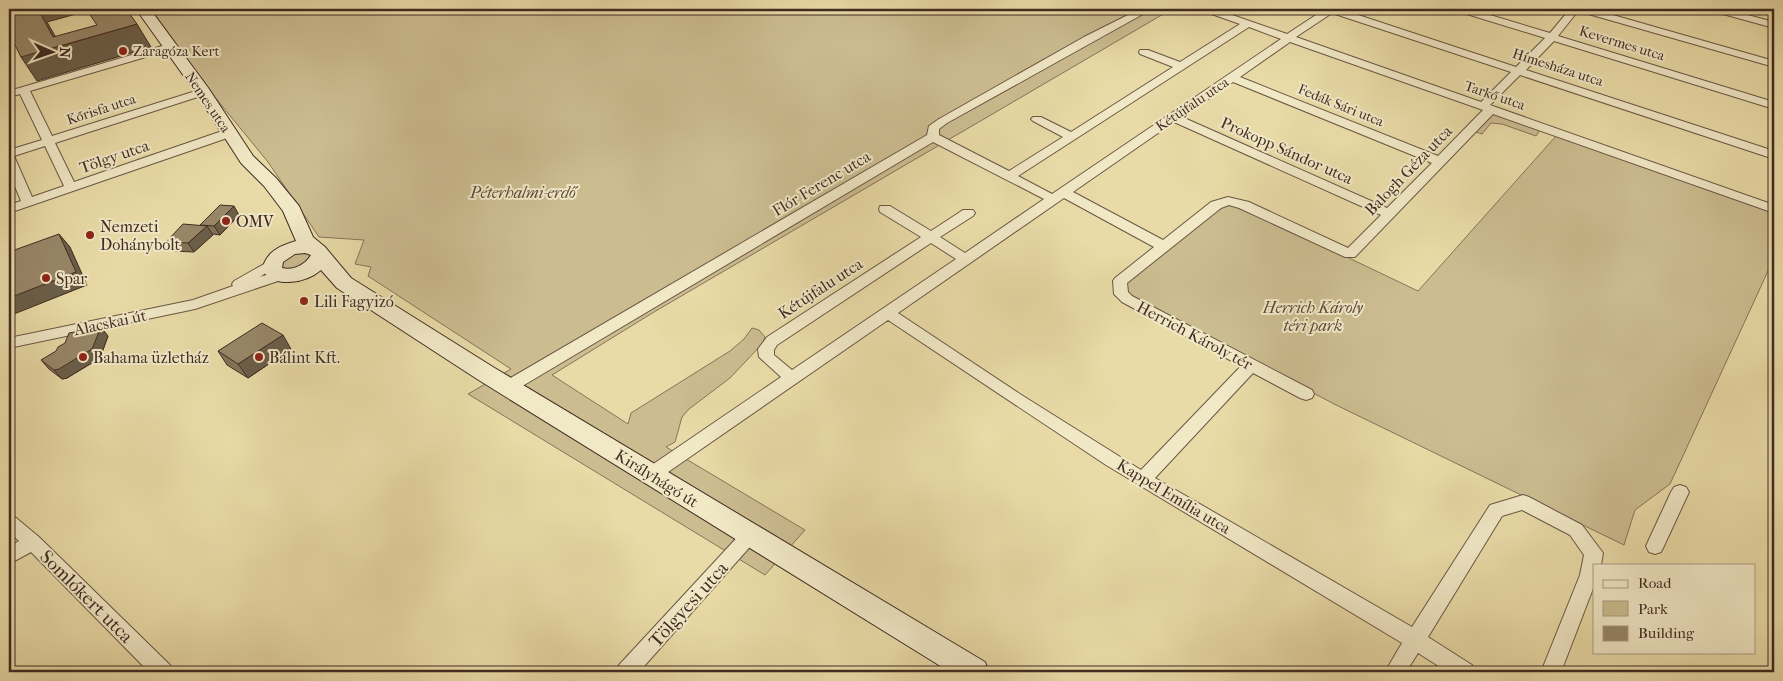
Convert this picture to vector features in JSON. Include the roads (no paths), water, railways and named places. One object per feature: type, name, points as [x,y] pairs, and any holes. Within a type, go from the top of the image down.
[{"type":"street","name":"Nemes utca","points":[[143,9],[203,92],[247,159],[292,210],[305,240],[318,252]]},
{"type":"street","name":"Flór Ferenc utca","points":[[508,387],[933,137],[933,128],[943,121],[1088,38],[1147,9]]},
{"type":"street","name":"Tarkő utca","points":[[1206,9],[1774,209]]},
{"type":"street","name":"Kétújfalu utca","points":[[652,474],[1331,9]]},
{"type":"street","name":"Hímesháza utca","points":[[1331,9],[1519,69],[1774,155]]},
{"type":"street","name":"Kevermes utca","points":[[1460,9],[1774,106]]},
{"type":"street","name":"Balogh Géza utca","points":[[1350,254],[1439,161],[1574,9]]},
{"type":"street","points":[[1582,9],[1774,64]]},
{"type":"street","points":[[1715,9],[1774,25]]},
{"type":"street","points":[[1010,176],[1247,24]]},
{"type":"street","points":[[9,94],[169,47]]},
{"type":"street","points":[[1144,52],[1181,66]]},
{"type":"street","name":"Fedák Sári utca","points":[[1231,77],[1439,161]]},
{"type":"street","points":[[24,90],[71,188]]},
{"type":"street","name":"Kőrisfa utca","points":[[9,154],[203,92]]},
{"type":"street","name":"Prokopp Sándor utca","points":[[1173,117],[1388,213]]},
{"type":"street","points":[[1037,119],[1071,136]]},
{"type":"street","name":"Tölgy utca","points":[[9,210],[229,133]]},
{"type":"street","points":[[933,137],[1010,176],[1058,196],[1164,246]]},
{"type":"street","points":[[9,158],[28,203]]},
{"type":"street","name":"Nemes utca","points":[[258,170],[262,184],[290,225],[289,243],[283,267]]},
{"type":"street","name":"Herrich Károly tér","points":[[1306,394],[1127,299],[1121,294],[1120,281],[1216,205],[1228,201],[1244,205],[1350,254]]},
{"type":"street","points":[[885,209],[966,259]]},
{"type":"street","name":"Kétújfalu utca","points":[[792,378],[767,357],[766,349],[772,341],[968,212]]},
{"type":"street","points":[[283,267],[313,266],[318,252]]},
{"type":"street","name":"Királyhágó út","points":[[318,252],[342,281],[508,387],[974,672]]},
{"type":"street","name":"Királyhágó út","points":[[283,267],[342,281]]},
{"type":"street","name":"Alacskai út","points":[[9,343],[162,312],[212,299],[283,267]]},
{"type":"street","name":"Kappel Emília utca","points":[[888,312],[991,382],[1143,479],[1414,639],[1465,672]]},
{"type":"street","points":[[1143,479],[1251,365]]},
{"type":"street","points":[[1655,546],[1680,492]]},
{"type":"street","points":[[1395,672],[1496,510],[1523,502],[1576,530],[1594,553],[1589,575],[1551,672]]},
{"type":"street","name":"Somlókert utca","points":[[9,522],[33,542],[163,672]]},
{"type":"street","name":"Tölgyesi utca","points":[[626,672],[750,535]]},
{"type":"street","points":[[9,556],[33,542]]},
{"type":"place","name":"Zaragóza Kert","points":[[123,51]]},
{"type":"place","name":"OMV","points":[[226,221]]},
{"type":"place","name":"Nemzeti Dohánybolt","points":[[90,235]]},
{"type":"place","name":"Spar","points":[[46,278]]},
{"type":"place","name":"Lili Fagyizó","points":[[304,301]]},
{"type":"place","name":"Bahama üzletház","points":[[83,357]]},
{"type":"place","name":"Bálint Kft.","points":[[259,357]]},
{"type":"park label","name":"Péterhalmi-erdő","points":[[523,192]]},
{"type":"park label","name":"Herrich Károly téri park","points":[[1313,316]]}]
